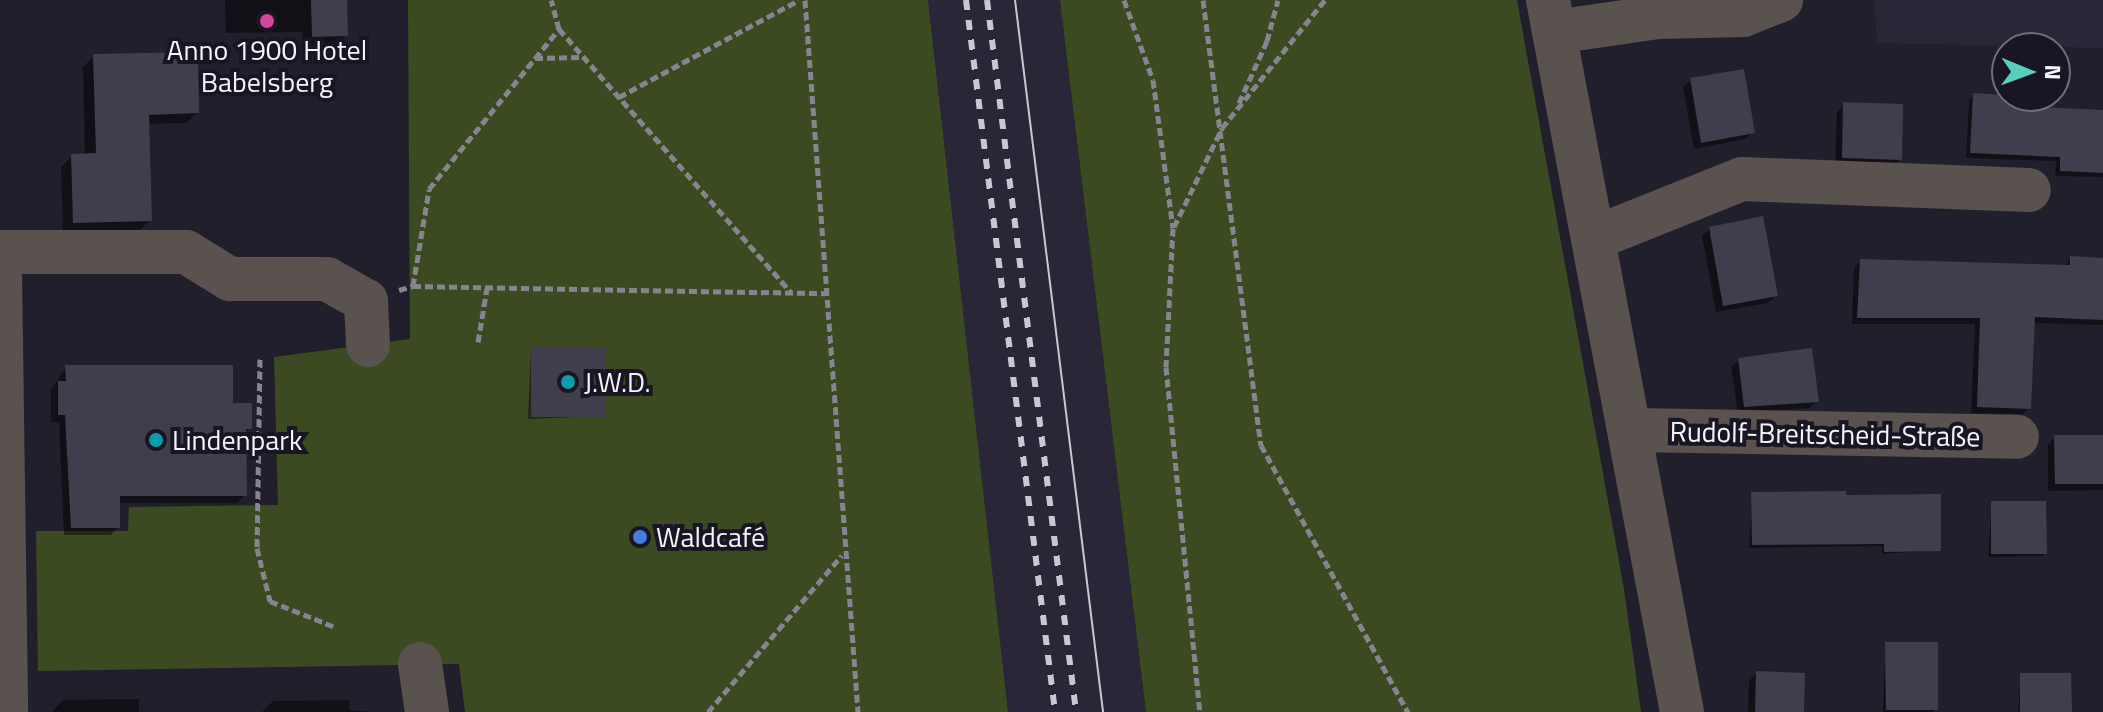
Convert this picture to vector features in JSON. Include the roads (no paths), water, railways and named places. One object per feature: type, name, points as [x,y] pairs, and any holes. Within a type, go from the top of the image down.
[{"type":"street","name":"Rudolf-Breitscheid-Straße","points":[[1682,712],[1633,430],[1552,16],[1743,15],[1781,0]]},
{"type":"street","points":[[1595,238],[1742,179],[2029,190]]},
{"type":"street","points":[[0,252],[186,252],[230,279],[327,279],[366,301],[368,345]]},
{"type":"street","points":[[0,271],[6,712]]},
{"type":"street","name":"Rudolf-Breitscheid-Straße","points":[[1633,430],[2017,437]]},
{"type":"street","points":[[420,664],[427,712]]},
{"type":"tram line","points":[[1015,0],[1103,712]]},
{"type":"railway","points":[[966,0],[1055,712]]},
{"type":"railway","points":[[987,0],[1076,712]]},
{"type":"place","name":"Anno 1900 Hotel Babelsberg","points":[[267,21]]},
{"type":"place","name":"J.W.D.","points":[[568,382]]},
{"type":"place","name":"Lindenpark","points":[[156,440]]},
{"type":"place","name":"Waldcafé","points":[[640,537]]}]
